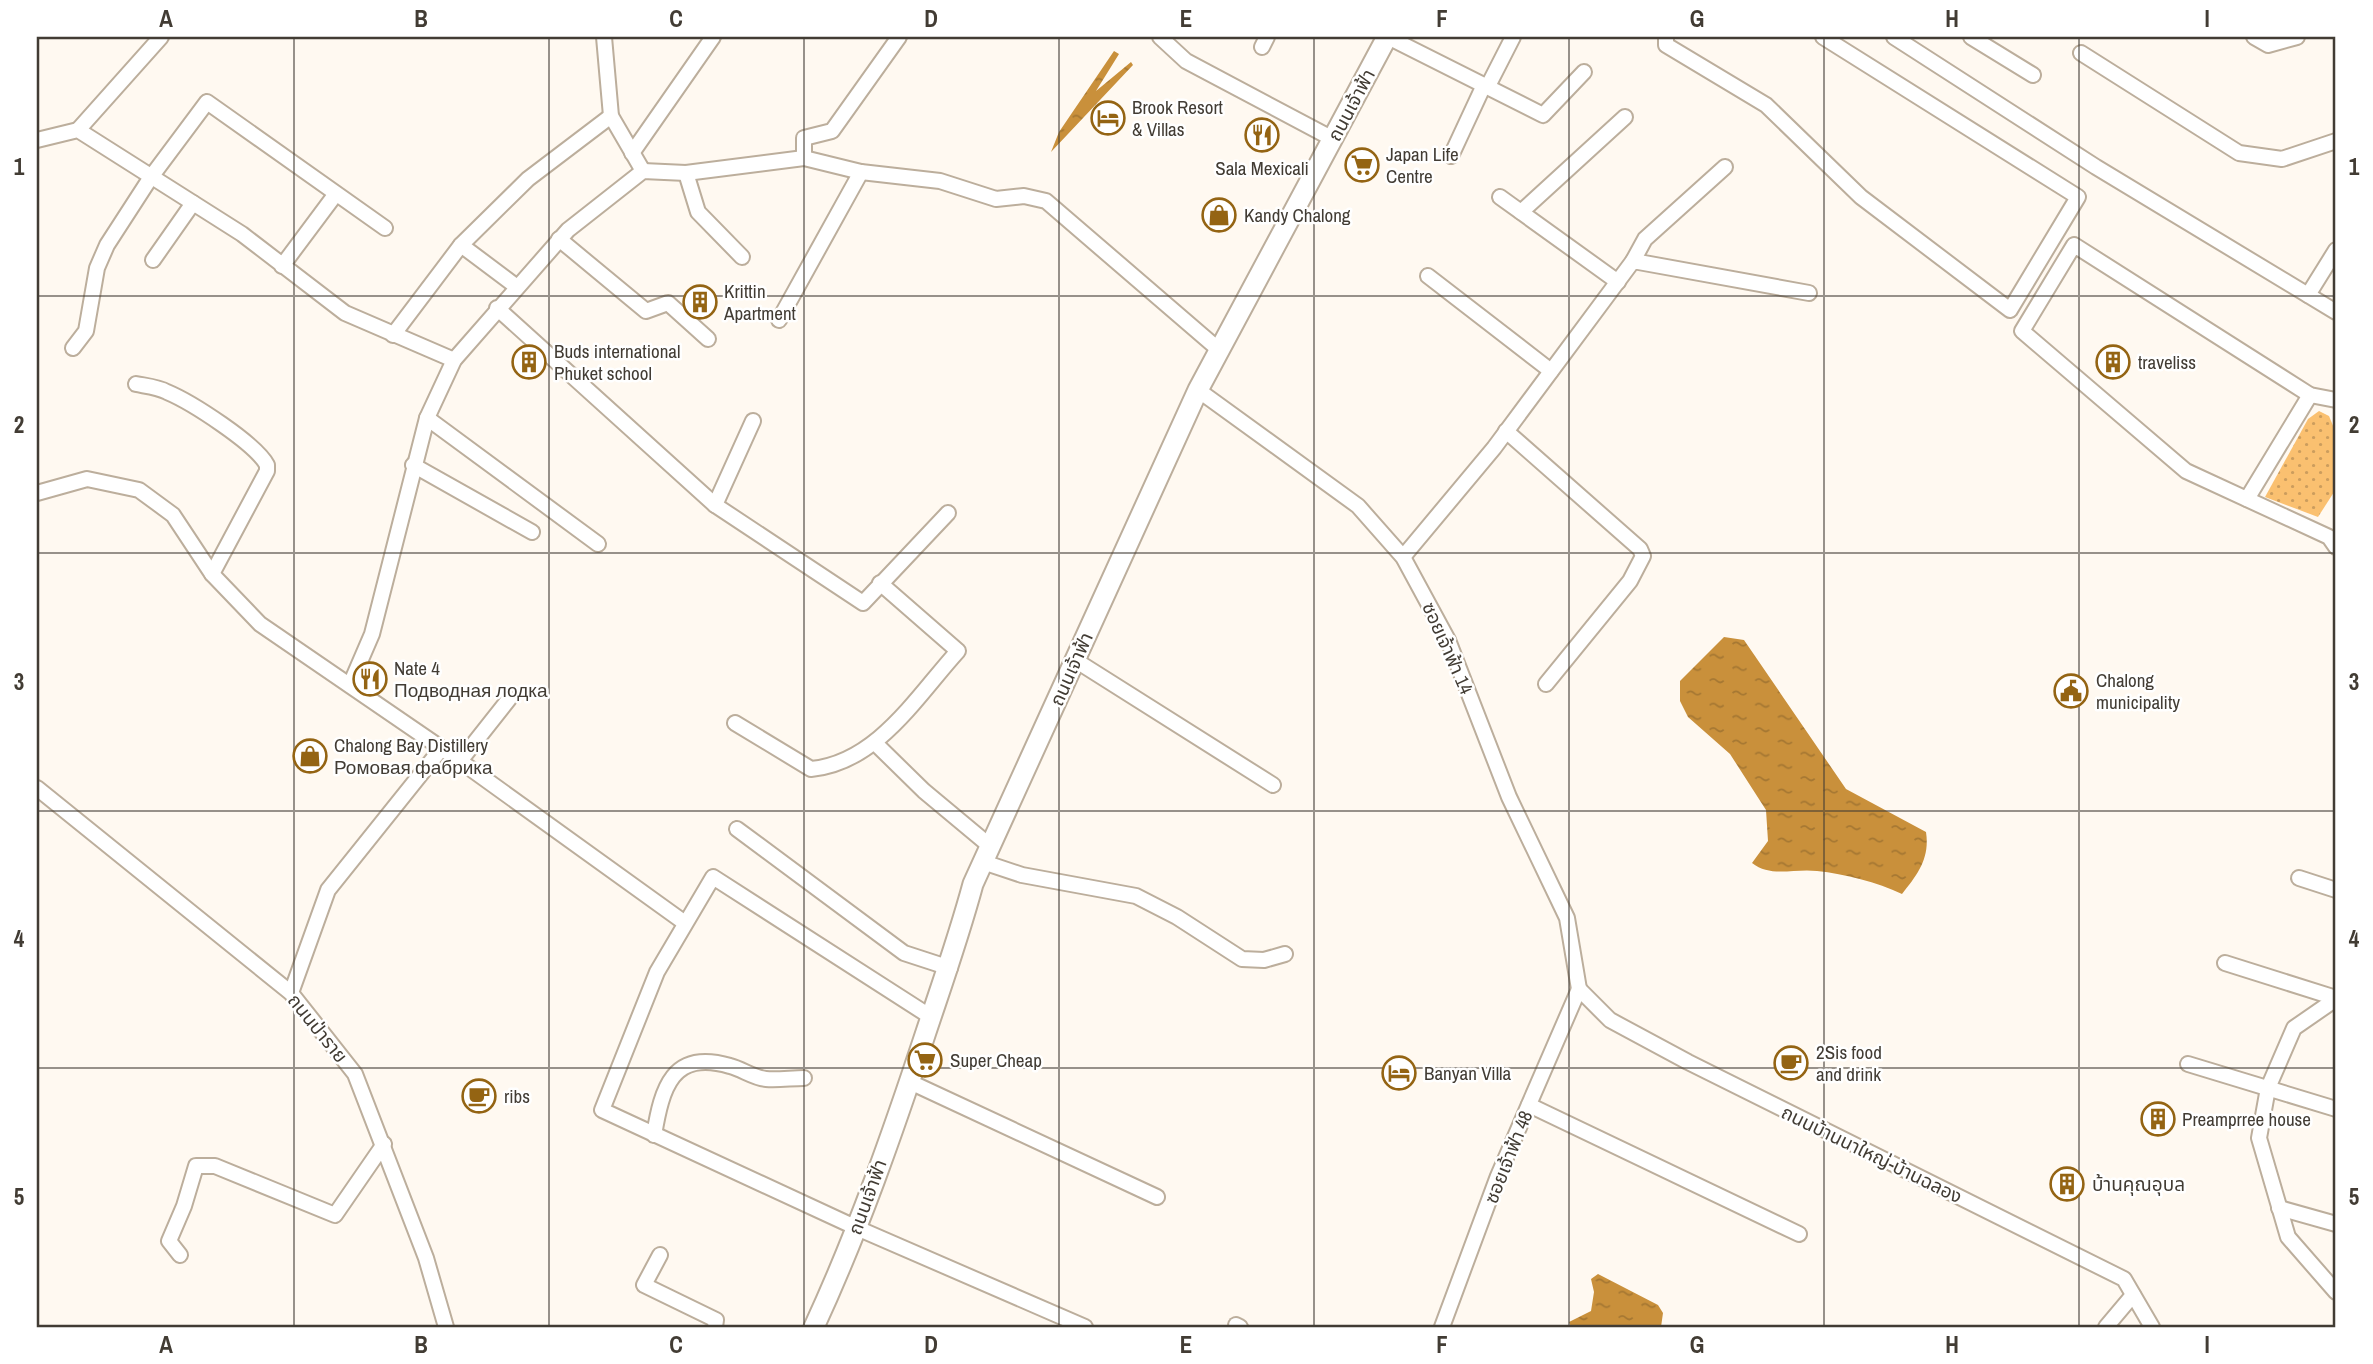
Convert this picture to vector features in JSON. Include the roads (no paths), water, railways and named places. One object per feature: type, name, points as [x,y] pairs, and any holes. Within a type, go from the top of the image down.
[{"type":"main road","name":"ถนนเจ้าฟ้า","points":[[814,1327],[857,1228],[950,968],[973,884],[986,854],[1218,349],[1387,37]]},
{"type":"street","points":[[37,140],[78,130],[161,37]]},
{"type":"street","points":[[604,37],[611,116],[643,171]]},
{"type":"street","points":[[632,153],[713,37]]},
{"type":"street","points":[[804,158],[804,138],[832,131],[899,37]]},
{"type":"street","points":[[1160,37],[1186,61],[1333,139]]},
{"type":"street","points":[[1387,37],[1543,115],[1584,72]]},
{"type":"street","points":[[1451,156],[1513,37]]},
{"type":"street","points":[[1666,37],[1666,45],[1766,105],[1861,197],[2010,310],[2078,197],[1823,37]]},
{"type":"street","points":[[1894,37],[2096,167],[2336,312]]},
{"type":"street","points":[[1971,37],[2033,75]]},
{"type":"street","points":[[2254,37],[2268,45],[2297,37]]},
{"type":"street","points":[[2081,53],[2239,153],[2282,159],[2336,141]]},
{"type":"street","points":[[73,348],[86,331],[97,268],[107,245],[150,177],[207,102],[385,228]]},
{"type":"street","points":[[393,335],[461,245],[528,178],[611,116]]},
{"type":"street","points":[[1521,212],[1625,117]]},
{"type":"street","points":[[78,130],[242,234],[345,313],[454,360]]},
{"type":"street","points":[[350,685],[372,634],[413,464],[427,418],[454,360],[559,239],[643,171],[686,173],[804,158],[861,172],[940,181],[996,199],[1024,196],[1046,201],[1218,349]]},
{"type":"street","points":[[1403,557],[1506,431],[1618,282],[1645,239],[1725,167]]},
{"type":"street","points":[[779,320],[861,172]]},
{"type":"street","points":[[686,173],[698,212],[742,257]]},
{"type":"street","points":[[282,265],[335,195]]},
{"type":"street","points":[[1500,197],[1618,282]]},
{"type":"street","points":[[153,260],[193,204]]},
{"type":"street","points":[[559,239],[646,311],[668,303],[708,339]]},
{"type":"street","points":[[461,245],[517,286]]},
{"type":"street","points":[[2336,400],[2310,395],[2074,245],[2022,331],[2186,471],[2329,537],[2336,547]]},
{"type":"street","points":[[2308,295],[2336,250]]},
{"type":"street","points":[[1633,261],[1809,293]]},
{"type":"street","points":[[1428,276],[1550,370]]},
{"type":"street","points":[[497,308],[715,505],[863,603],[948,513]]},
{"type":"street","points":[[136,384],[165,390],[188,402],[240,439],[267,465],[212,574]]},
{"type":"street","name":"ซอยเจ้าฟ้า 14","points":[[1198,390],[1359,506],[1403,557],[1448,639],[1508,797],[1567,918],[1580,989]]},
{"type":"street","points":[[2247,499],[2310,395]]},
{"type":"street","points":[[427,418],[598,544]]},
{"type":"street","points":[[715,505],[753,421]]},
{"type":"street","points":[[1506,431],[1640,549],[1643,556],[1642,563],[1630,581],[1546,684]]},
{"type":"street","points":[[413,464],[532,532]]},
{"type":"street","points":[[39,490],[87,479],[139,490],[173,515],[212,574],[260,624],[460,761],[685,923]]},
{"type":"street","points":[[735,723],[811,769],[836,765],[876,743],[958,651],[880,583]]},
{"type":"street","points":[[1075,660],[1273,785]]},
{"type":"street","points":[[460,761],[509,699]]},
{"type":"street","points":[[876,743],[986,854],[1022,875],[1136,896],[1177,917],[1242,959],[1264,960],[1285,954]]},
{"type":"street","points":[[291,993],[328,890],[441,749]]},
{"type":"street","name":"ถนนป่าราย","points":[[37,788],[291,993],[355,1074],[426,1258],[446,1327]]},
{"type":"street","points":[[737,829],[904,953],[950,968]]},
{"type":"street","points":[[931,1017],[713,877],[657,972],[602,1110],[857,1228],[1085,1327]]},
{"type":"street","points":[[2299,878],[2336,890]]},
{"type":"street","points":[[2225,964],[2336,999]]},
{"type":"street","name":"ซอยเจ้าฟ้า 48","points":[[1443,1327],[1498,1176],[1580,989]]},
{"type":"street","name":"ถนนบ้านนาใหญ่-บ้านฉลอง","points":[[1580,989],[1610,1020],[1688,1062],[2124,1279],[2152,1327]]},
{"type":"street","points":[[2336,999],[2294,1028],[2267,1088],[2259,1138],[2288,1237],[2336,1292]]},
{"type":"street","points":[[654,1135],[665,1087],[684,1067],[701,1061],[716,1061],[764,1079],[804,1078]]},
{"type":"street","points":[[2188,1064],[2336,1110]]},
{"type":"street","points":[[910,1082],[1157,1197]]},
{"type":"street","points":[[1529,1105],[1799,1234]]},
{"type":"street","points":[[180,1255],[169,1241],[184,1206],[196,1166],[215,1166],[335,1215],[384,1144]]},
{"type":"street","points":[[2280,1208],[2336,1224]]},
{"type":"street","points":[[660,1255],[645,1285],[716,1320],[715,1327]]},
{"type":"street","points":[[2106,1327],[2133,1295]]},
{"type":"water","points":[[1114,51],[1119,54],[1096,91],[1131,62],[1133,65],[1051,152],[1059,132]]},
{"type":"water","points":[[1724,637],[1744,640],[1846,789],[1926,832],[1926,850],[1922,865],[1902,894],[1850,876],[1808,870],[1767,870],[1752,863],[1768,841],[1766,810],[1730,754],[1688,717],[1680,701],[1680,681]]},
{"type":"water","points":[[1598,1274],[1658,1305],[1663,1313],[1661,1327],[1571,1327],[1569,1322],[1591,1311],[1594,1292],[1591,1279]]},
{"type":"place","name":"Brook Resort & Villas","points":[[1108,118]]},
{"type":"place","name":"Sala Mexicali","points":[[1262,135]]},
{"type":"place","name":"Japan Life Centre","points":[[1362,165]]},
{"type":"place","name":"Kandy Chalong","points":[[1219,215]]},
{"type":"place","name":"Krittin Apartment","points":[[700,302]]},
{"type":"place","name":"Buds international Phuket school","points":[[529,362]]},
{"type":"place","name":"traveliss","points":[[2113,362]]},
{"type":"place","name":"Nate 4 Подводная лодка","points":[[370,679]]},
{"type":"place","name":"Chalong municipality","points":[[2071,691]]},
{"type":"place","name":"Chalong Bay Distillery Ромовая фабрика","points":[[310,756]]},
{"type":"place","name":"Super Cheap","points":[[925,1060]]},
{"type":"place","name":"2Sis food and drink","points":[[1791,1063]]},
{"type":"place","name":"Banyan Villa","points":[[1399,1073]]},
{"type":"place","name":"ribs","points":[[479,1096]]},
{"type":"place","name":"Preamprree house","points":[[2158,1119]]},
{"type":"place","name":"บ้านคุณอุบล","points":[[2067,1184]]}]
